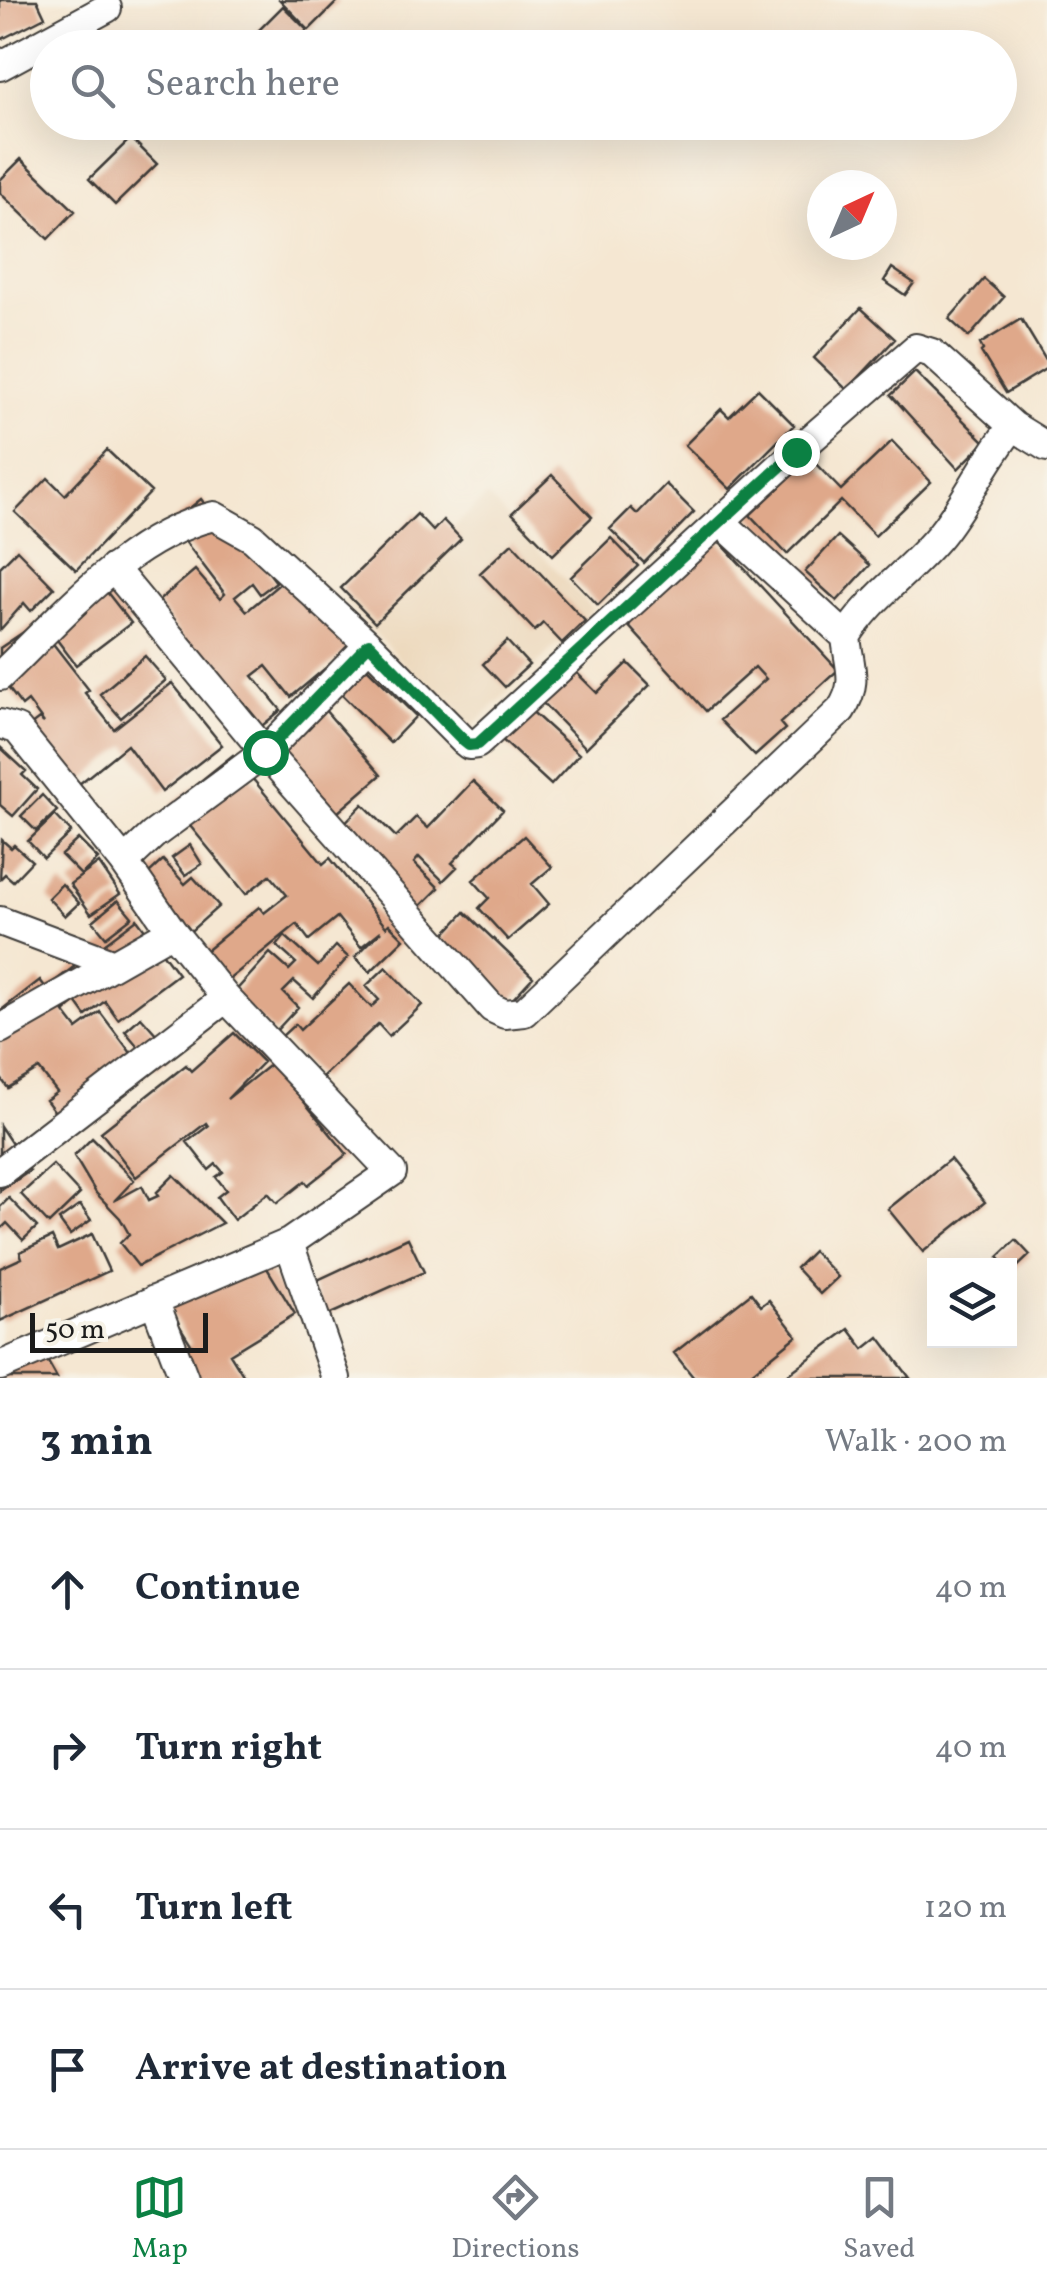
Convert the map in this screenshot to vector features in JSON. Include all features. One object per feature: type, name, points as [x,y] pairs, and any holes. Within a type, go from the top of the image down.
[{"type":"street","points":[[66,30],[107,8]]},
{"type":"street","points":[[0,66],[30,50]]},
{"type":"street","points":[[0,676],[114,568],[185,523],[214,516],[253,538],[369,644],[464,741],[478,744],[916,348],[932,353],[1013,426],[1047,446]]},
{"type":"street","points":[[846,637],[857,618],[937,539],[993,450],[1013,426]]},
{"type":"street","points":[[114,568],[265,752],[492,1008],[516,1015],[524,1012],[842,710],[850,696],[853,675],[846,637],[720,522]]},
{"type":"street","points":[[124,862],[152,835],[265,752],[369,644]]},
{"type":"street","points":[[0,724],[17,729],[226,998],[392,1172],[289,1243],[0,1366]]},
{"type":"street","points":[[0,921],[114,964]]},
{"type":"street","points":[[0,1028],[172,931]]},
{"type":"street","points":[[0,1172],[226,998]]},
{"type":"street","points":[[289,1243],[336,1378]]},
{"type":"street","points":[[154,1300],[184,1378]]},
{"type":"shaded area","points":[[487,496],[593,609],[467,732],[345,601],[433,520],[447,533]]},
{"type":"building","points":[[0,0],[37,0],[45,17],[0,40]]},
{"type":"building","points":[[280,0],[339,0],[309,30]]},
{"type":"building","points":[[283,6],[307,30],[259,30]]},
{"type":"building","points":[[129,140],[157,164],[115,205],[89,179]]},
{"type":"building","points":[[21,159],[75,211],[48,239],[0,193],[0,180]]},
{"type":"building","points":[[892,268],[914,283],[905,295],[884,281]]},
{"type":"building","points":[[984,279],[1004,297],[969,337],[949,319]]},
{"type":"building","points":[[861,308],[895,339],[847,390],[814,358]]},
{"type":"building","points":[[1021,319],[1047,368],[1006,393],[980,344]]},
{"type":"building","points":[[915,372],[985,442],[958,469],[891,395]]},
{"type":"building","points":[[758,389],[794,425],[730,489],[685,445],[721,409],[729,417]]},
{"type":"building","points":[[892,441],[931,482],[875,536],[841,501],[787,554],[750,515],[810,458],[841,490]]},
{"type":"building","points":[[107,450],[151,492],[76,570],[15,512],[48,478],[65,495]]},
{"type":"building","points":[[552,475],[592,517],[553,555],[512,513]]},
{"type":"building","points":[[666,484],[694,512],[644,563],[610,529],[631,508],[637,514]]},
{"type":"building","points":[[201,499],[231,539],[239,533],[276,582],[260,594],[252,583],[235,597],[247,611],[284,580],[313,615],[322,608],[353,645],[291,697],[266,666],[253,676],[281,710],[251,735],[156,603],[195,570],[220,599],[225,594],[171,523]]},
{"type":"building","points":[[417,514],[433,531],[443,520],[461,539],[375,623],[341,588]]},
{"type":"building","points":[[838,536],[870,565],[837,601],[805,572]]},
{"type":"building","points":[[611,538],[638,566],[598,605],[571,577]]},
{"type":"building","points":[[718,540],[838,670],[780,723],[785,729],[755,756],[720,720],[766,679],[755,667],[706,711],[626,623]]},
{"type":"building","points":[[512,543],[585,621],[562,643],[543,623],[535,631],[480,573]]},
{"type":"building","points":[[17,550],[54,588],[31,611],[24,603],[0,630],[0,567]]},
{"type":"building","points":[[96,578],[131,623],[76,665],[42,620]]},
{"type":"building","points":[[37,623],[114,729],[172,683],[222,745],[162,792],[127,745],[73,789],[26,729],[39,719],[44,723],[28,701],[22,706],[0,677],[0,648]]},
{"type":"building","points":[[507,641],[529,665],[505,687],[483,664]]},
{"type":"building","points":[[145,656],[166,680],[121,718],[100,694]]},
{"type":"building","points":[[628,663],[650,685],[586,748],[539,699],[571,667],[597,693]]},
{"type":"building","points":[[365,666],[416,716],[390,743],[339,692]]},
{"type":"building","points":[[312,695],[381,775],[322,826],[253,747]]},
{"type":"building","points":[[526,706],[579,754],[551,785],[498,736]]},
{"type":"building","points":[[0,747],[26,771],[22,775],[37,789],[13,816],[0,805]]},
{"type":"building","points":[[233,755],[323,864],[330,858],[386,927],[389,924],[404,939],[370,972],[355,957],[381,931],[361,947],[337,917],[309,940],[297,924],[227,981],[203,953],[259,907],[264,913],[287,895],[270,875],[246,894],[172,804]]},
{"type":"building","points":[[473,781],[503,810],[452,863],[457,867],[443,881],[419,857],[414,863],[439,888],[413,914],[332,836],[363,804],[396,837],[416,817],[428,828]]},
{"type":"building","points":[[42,795],[57,811],[36,831],[21,816]]},
{"type":"building","points":[[55,815],[71,832],[44,858],[28,841]]},
{"type":"building","points":[[524,836],[552,867],[532,884],[549,904],[508,940],[479,908],[489,898],[473,880]]},
{"type":"building","points":[[78,839],[98,859],[81,875],[61,855]]},
{"type":"building","points":[[2,840],[32,861],[13,881],[5,874],[0,879]]},
{"type":"building","points":[[190,845],[202,864],[185,875],[172,858]]},
{"type":"building","points":[[163,860],[185,884],[193,877],[219,906],[184,937],[136,885]]},
{"type":"building","points":[[99,863],[120,894],[91,914],[70,884]]},
{"type":"building","points":[[62,884],[79,903],[65,916],[48,898]]},
{"type":"building","points":[[118,900],[132,917],[106,937],[93,921]]},
{"type":"building","points":[[465,912],[533,977],[508,1004],[440,939]]},
{"type":"building","points":[[137,919],[178,974],[118,1019],[105,1001],[86,1016],[76,1002],[64,1012],[77,1029],[100,1012],[146,1073],[69,1131],[46,1100],[57,1092],[39,1069],[8,1088],[0,1077],[0,1011],[40,980],[46,988]]},
{"type":"building","points":[[285,936],[318,966],[336,946],[348,957],[313,998],[294,981],[283,992],[298,1007],[274,1033],[232,995],[270,953],[289,970],[296,963],[277,946]]},
{"type":"building","points":[[386,967],[422,1005],[389,1036],[378,1024],[321,1078],[282,1036],[295,1024],[300,1030],[349,984],[371,1007],[379,1000],[366,986]]},
{"type":"building","points":[[141,1017],[173,1053],[156,1068],[125,1031]]},
{"type":"building","points":[[234,1033],[263,1062],[227,1099],[272,1063],[347,1154],[308,1185],[305,1181],[277,1203],[268,1193],[234,1220],[217,1197],[226,1190],[216,1177],[223,1172],[216,1164],[209,1170],[187,1142],[208,1126],[206,1123],[136,1177],[101,1132],[186,1065],[191,1071]]},
{"type":"building","points":[[0,1126],[30,1171],[0,1191]]},
{"type":"building","points":[[92,1138],[134,1180],[114,1201],[142,1186],[149,1200],[158,1196],[156,1193],[174,1175],[222,1223],[138,1266],[120,1243],[129,1234],[120,1218],[96,1193],[74,1156]]},
{"type":"building","points":[[950,1159],[985,1202],[923,1252],[888,1209]]},
{"type":"building","points":[[53,1165],[80,1194],[49,1224],[21,1194]]},
{"type":"building","points":[[9,1198],[37,1227],[23,1240],[7,1223],[0,1230],[0,1207]]},
{"type":"building","points":[[80,1205],[91,1220],[70,1235],[59,1220]]},
{"type":"building","points":[[92,1234],[109,1271],[0,1321],[0,1268],[22,1258],[20,1252],[52,1237],[58,1250]]},
{"type":"building","points":[[408,1238],[424,1272],[326,1316],[311,1283]]},
{"type":"building","points":[[1016,1240],[1030,1255],[1017,1267],[1017,1258],[998,1257]]},
{"type":"building","points":[[256,1250],[295,1314],[230,1354],[245,1378],[191,1378],[180,1351],[191,1344],[161,1296]]},
{"type":"building","points":[[813,1251],[838,1277],[820,1294],[796,1268]]},
{"type":"building","points":[[751,1293],[761,1306],[769,1300],[797,1336],[745,1378],[694,1378],[674,1353]]},
{"type":"building","points":[[849,1329],[864,1349],[879,1337],[910,1378],[783,1378]]},
{"type":"building","points":[[39,1346],[57,1378],[0,1378]]},
{"type":"route","points":[[265,752],[369,644],[464,741],[478,744],[796,452]]}]
